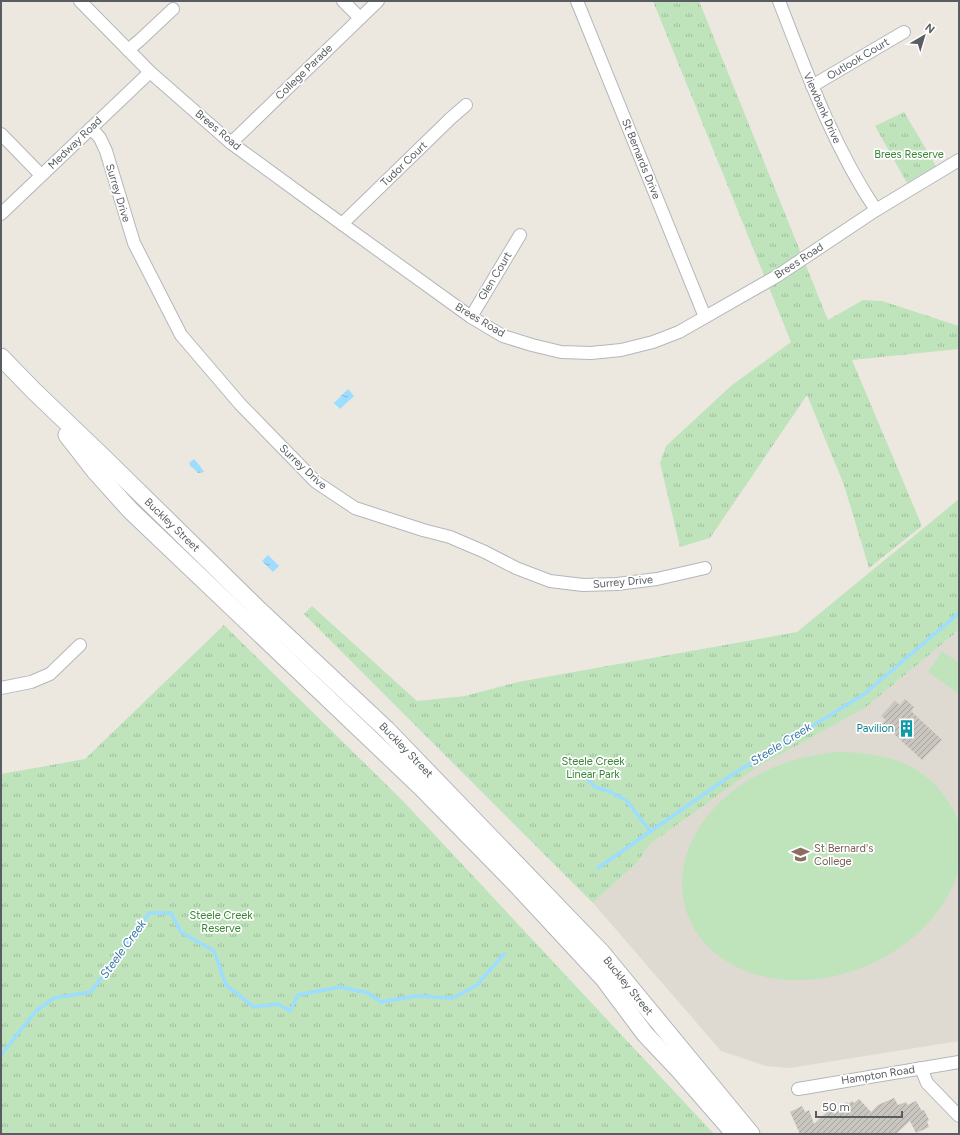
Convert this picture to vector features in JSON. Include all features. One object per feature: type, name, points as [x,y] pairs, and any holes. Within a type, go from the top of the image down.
[{"type":"main road","name":"Buckley Street","points":[[1,357],[258,609],[387,730],[601,952],[751,1134]]},
{"type":"main road","name":"Buckley Street","points":[[34,391],[94,471],[130,510],[422,788],[513,881],[604,979],[645,1034],[735,1134]]},
{"type":"street","name":"Brees Road","points":[[80,1],[150,72],[231,143],[471,317],[503,336],[561,352],[591,353],[621,350],[653,342],[679,332],[777,276],[876,210],[959,160]]},
{"type":"street","points":[[343,1],[360,18]]},
{"type":"street","name":"College Parade","points":[[231,143],[378,1]]},
{"type":"street","name":"St Bernards Drive","points":[[577,1],[705,317]]},
{"type":"street","name":"Viewbank Drive","points":[[779,1],[827,124],[859,184],[876,210]]},
{"type":"street","points":[[128,50],[173,9]]},
{"type":"street","name":"Outlook Court","points":[[812,86],[904,32]]},
{"type":"street","name":"Medway Road","points":[[1,214],[150,72]]},
{"type":"street","name":"Tudor Court","points":[[342,224],[466,105]]},
{"type":"street","name":"Surrey Drive","points":[[91,128],[100,138],[106,151],[134,243],[181,334],[240,404],[316,482],[355,508],[450,537],[485,552],[516,568],[550,581],[583,585],[617,584],[657,579],[704,568]]},
{"type":"street","points":[[1,134],[41,175]]},
{"type":"street","name":"Glen Court","points":[[471,317],[520,235]]},
{"type":"street","points":[[1,688],[31,682],[50,674],[80,645]]},
{"type":"street","name":"Hampton Road","points":[[798,1089],[959,1062]]},
{"type":"street","points":[[921,1068],[927,1083],[959,1116]]},
{"type":"shaded area","name":"St Bernard's College","points":[[959,630],[959,1041],[790,1068],[766,1066],[721,1051],[593,903],[637,863],[649,845],[756,768],[865,708]]},
{"type":"green space","points":[[653,1],[699,1],[828,320],[863,300],[882,301],[959,326],[959,349],[852,360],[922,526],[869,568],[844,485],[807,395],[710,538],[680,547],[660,463],[666,446],[732,385],[791,342]]},
{"type":"green space","name":"Brees Reserve","points":[[904,112],[936,166],[907,183],[875,126]]},
{"type":"green space","name":"Steele Creek Linear Park","points":[[959,499],[959,630],[865,708],[756,768],[649,845],[637,863],[593,903],[304,614],[312,606],[417,701],[465,696],[518,682],[797,632]]},
{"type":"green space","name":"Steele Creek Reserve","points":[[224,625],[403,801],[714,1134],[1,1134],[1,774],[85,759]]},
{"type":"green space","points":[[942,651],[959,663],[959,694],[928,672]]},
{"type":"green space","points":[[837,752],[868,754],[898,761],[912,767],[936,785],[950,804],[958,823],[959,867],[957,875],[946,899],[931,920],[912,939],[890,954],[866,966],[840,975],[814,979],[788,980],[752,973],[724,959],[702,940],[688,915],[682,888],[685,859],[698,829],[721,801],[733,790],[760,773],[790,761]]},
{"type":"water","points":[[348,389],[354,396],[340,409],[334,403]]},
{"type":"water","points":[[194,459],[204,472],[198,473],[189,464]]},
{"type":"water","points":[[268,555],[279,566],[273,572],[262,561]]},
{"type":"building","name":"Pavilion","points":[[905,699],[914,707],[911,711],[942,740],[922,760],[891,731],[890,733],[881,724],[886,720],[881,716],[895,701],[900,705]]},
{"type":"building","points":[[894,1098],[898,1105],[906,1102],[907,1105],[916,1101],[922,1111],[924,1110],[929,1120],[927,1122],[929,1127],[916,1133],[910,1121],[896,1134],[800,1134],[790,1112],[802,1106],[805,1112],[809,1110],[814,1124],[830,1109],[835,1114],[847,1102],[848,1104],[852,1101],[854,1103],[859,1099],[871,1112],[878,1105]]},
{"type":"waterway","name":"Steele Creek","points":[[598,868],[730,776],[863,695],[959,613]]},
{"type":"waterway","points":[[582,773],[595,787],[611,792],[627,801],[650,831]]},
{"type":"waterway","name":"Steele Creek","points":[[1,1055],[36,1011],[54,998],[91,992],[149,913],[171,913],[181,932],[214,951],[226,985],[254,1007],[278,1004],[290,1011],[298,995],[340,987],[368,993],[381,1002],[416,996],[453,998],[477,985],[504,954]]},
{"type":"place","name":"Pavilion","points":[[907,728]]},
{"type":"place","name":"St Bernard's College","points":[[801,854]]}]
